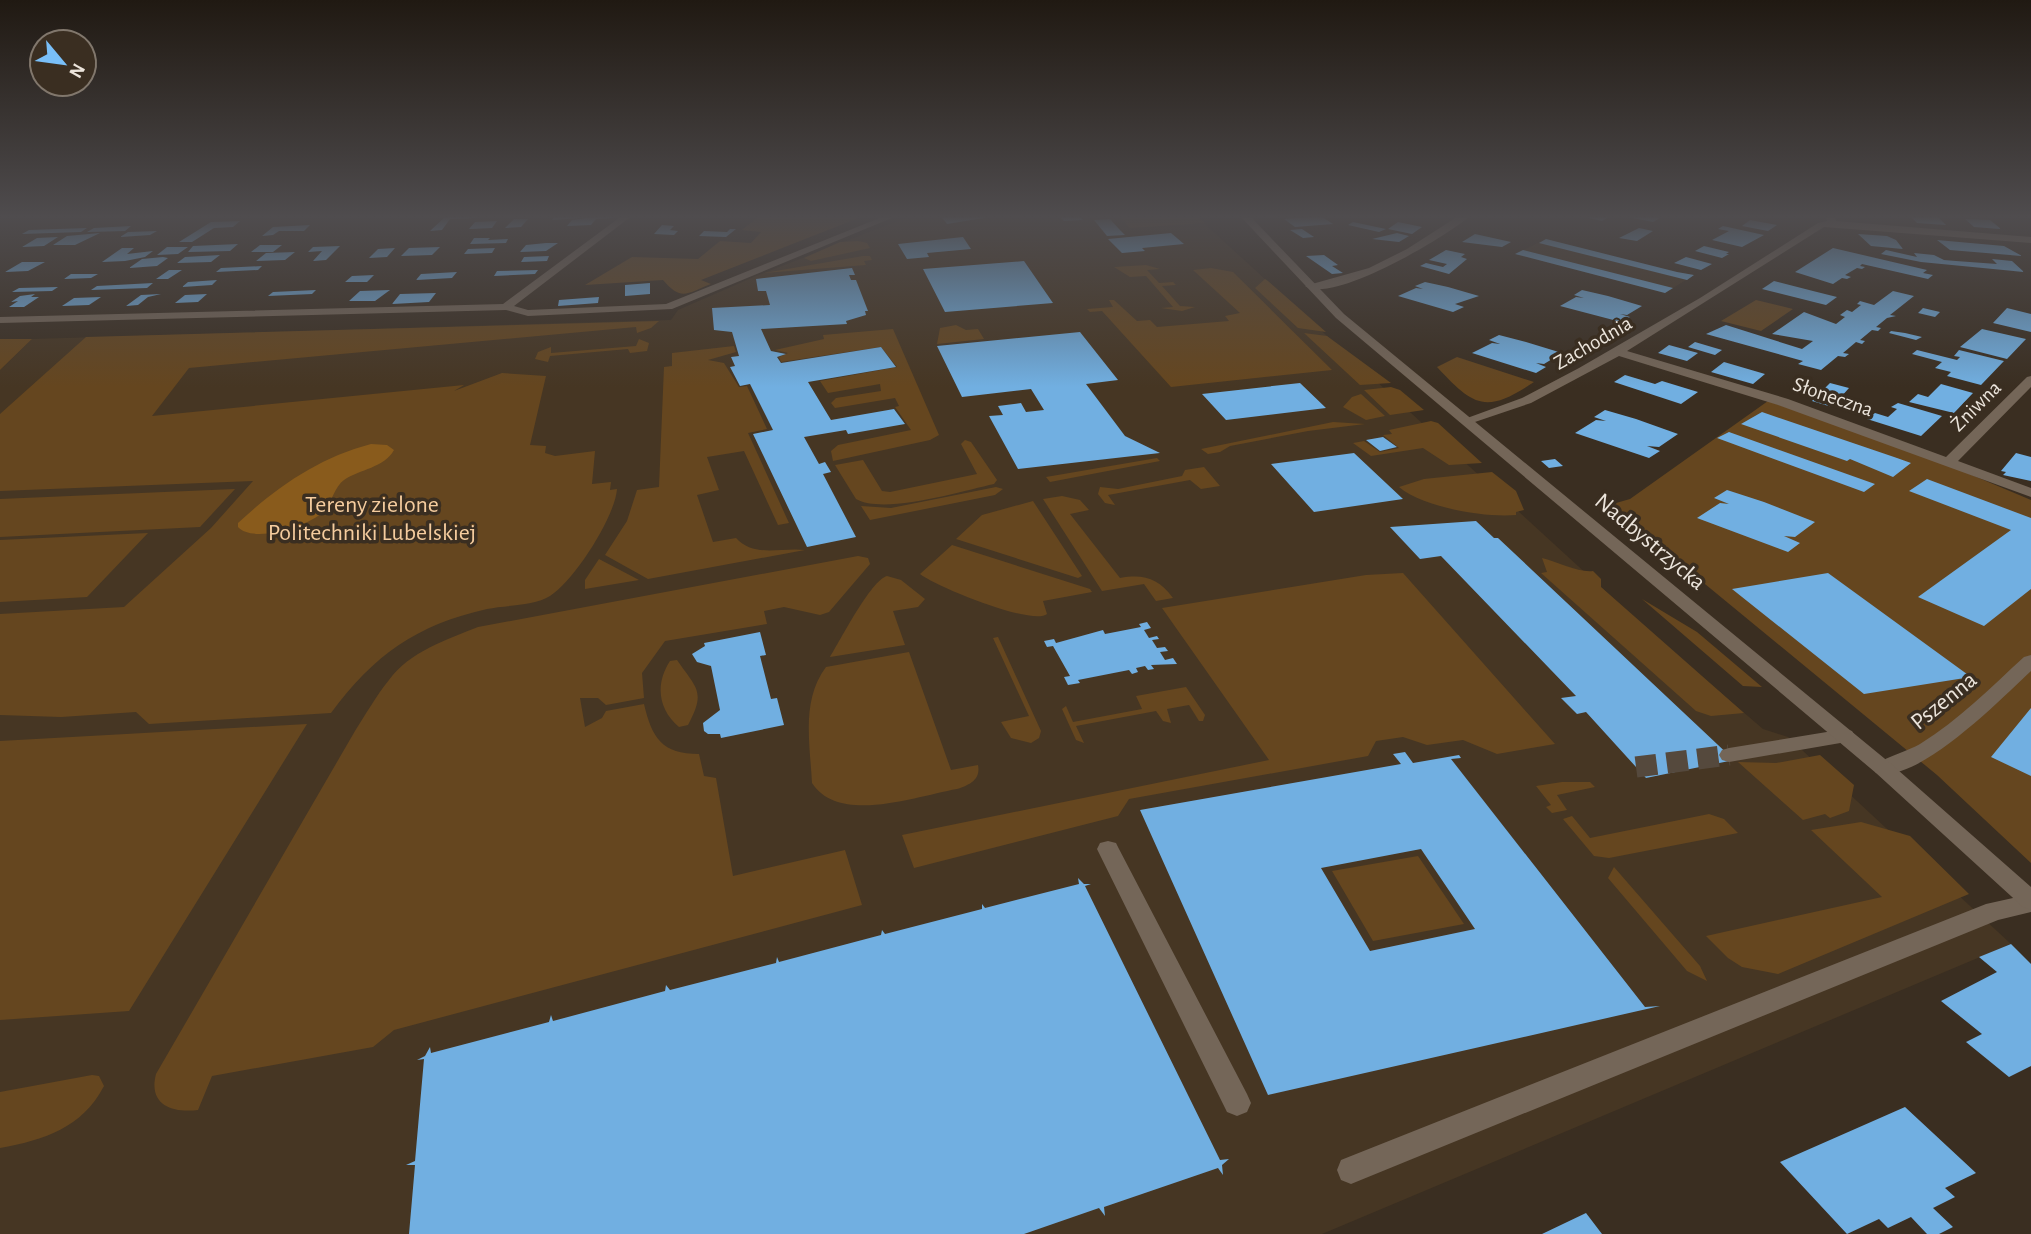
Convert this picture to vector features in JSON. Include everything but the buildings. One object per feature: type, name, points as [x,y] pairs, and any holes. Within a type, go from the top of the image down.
[{"type":"street","points":[[506,307],[552,273]]},
{"type":"street","points":[[0,320],[506,307],[528,313],[668,307],[753,273]]},
{"type":"street","name":"Nadbystrzycka","points":[[1298,273],[1340,316],[1883,768],[2031,902]]},
{"type":"street","points":[[1310,286],[1349,280],[1370,273]]},
{"type":"street","name":"Zachodnia","points":[[1466,421],[1519,407],[1618,352],[1745,273]]},
{"type":"street","name":"Słoneczna","points":[[1618,352],[1783,402],[1950,461],[2031,493]]},
{"type":"street","name":"Żniwna","points":[[1950,461],[2030,382]]},
{"type":"street","name":"Pszenna","points":[[1883,768],[1910,760],[1947,735],[2031,661]]},
{"type":"street","points":[[1728,755],[1845,736]]},
{"type":"street","points":[[1108,849],[1237,1103]]},
{"type":"street","points":[[1351,1170],[1973,919],[2031,902]]},
{"type":"shaded area","points":[[765,273],[1258,273],[1650,632],[1763,729],[1788,737],[2011,944],[1322,1234],[0,1234],[0,370],[32,339],[671,320],[678,310]]},
{"type":"shaded area","points":[[1586,273],[1680,273],[1694,275],[1665,293]]},
{"type":"shaded area","points":[[371,444],[387,445],[394,450],[378,465],[344,480],[323,512],[316,517],[294,527],[268,533],[245,532],[238,527],[238,523],[253,510],[299,475],[333,457]]},
{"type":"green space","points":[[606,273],[720,273],[701,280],[711,284],[685,294],[675,291],[663,280],[585,285]]},
{"type":"green space","points":[[1123,273],[1149,273],[1159,283],[1173,282],[1176,285],[1162,286],[1180,306],[1195,307],[1182,311],[1161,308],[1173,307],[1146,276],[1130,277]]},
{"type":"green space","points":[[1196,273],[1234,273],[1332,370],[1171,387],[1102,311],[1090,312],[1087,309],[1113,307],[1109,300],[1114,300],[1137,321],[1150,320],[1157,327],[1229,321],[1225,316],[1240,313]]},
{"type":"green space","points":[[1265,279],[1326,332],[1298,328],[1255,288]]},
{"type":"green space","points":[[1756,300],[1793,309],[1761,331],[1721,321]]},
{"type":"green space","name":"Tereny zielone Politechniki Lubelskiej","points":[[659,321],[651,328],[637,333],[636,327],[189,368],[152,416],[464,385],[454,391],[502,373],[546,376],[530,445],[546,446],[545,453],[555,456],[595,451],[592,484],[611,482],[610,490],[617,489],[615,501],[592,547],[570,577],[550,596],[536,602],[487,609],[462,616],[418,634],[381,659],[331,713],[149,724],[136,712],[61,717],[0,715],[0,614],[124,607],[211,528],[253,481],[0,491],[0,414],[86,337]]},
{"type":"green space","points":[[956,325],[966,330],[978,329],[984,339],[937,344],[940,328]]},
{"type":"green space","points":[[893,329],[939,435],[930,440],[833,461],[831,451],[838,445],[911,430],[895,407],[899,406],[895,398],[835,408],[831,403],[836,398],[881,391],[880,384],[828,393],[820,381],[897,367],[881,347],[781,362],[779,357],[788,353],[775,350],[824,339],[823,335]]},
{"type":"green space","points":[[1304,333],[1327,336],[1391,383],[1360,385]]},
{"type":"green space","points":[[0,339],[32,339],[0,370]]},
{"type":"green space","points":[[639,339],[649,343],[647,351],[630,353],[628,349],[550,356],[548,362],[535,359],[538,352],[551,347],[551,353],[636,346]]},
{"type":"green space","points":[[734,346],[736,352],[708,360],[724,363],[739,387],[747,386],[767,429],[748,433],[789,523],[778,525],[744,451],[707,457],[719,490],[697,495],[713,542],[736,538],[759,550],[805,550],[648,579],[605,555],[627,521],[637,490],[659,487],[664,367],[672,366],[672,353]]},
{"type":"green space","points":[[1457,357],[1534,382],[1504,399],[1481,402],[1461,391],[1437,367]]},
{"type":"green space","points":[[1391,387],[1400,390],[1424,410],[1390,415],[1364,390]]},
{"type":"green space","points":[[1361,394],[1385,416],[1366,420],[1343,407],[1352,397]]},
{"type":"green space","points":[[1768,401],[1929,457],[2031,500],[2031,863],[1937,775],[1609,505],[1630,499]]},
{"type":"green space","points":[[1431,421],[1438,423],[1482,463],[1449,465],[1423,448],[1371,456],[1353,443],[1364,441],[1380,452],[1399,448],[1383,435],[1392,434],[1389,430]]},
{"type":"green space","points":[[1333,422],[1365,424],[1308,431],[1230,446],[1220,452],[1208,454],[1201,449]]},
{"type":"green space","points":[[965,440],[971,442],[997,480],[994,484],[904,503],[869,503],[856,499],[835,465],[863,460],[882,491],[890,492],[977,474],[961,444]]},
{"type":"green space","points":[[1157,458],[1160,461],[1050,482],[1046,477]]},
{"type":"green space","points":[[1204,467],[1220,486],[1201,489],[1190,480],[1108,495],[1115,505],[1105,503],[1098,494],[1100,487],[1118,489],[1182,476],[1185,470]]},
{"type":"green space","points":[[1492,472],[1516,491],[1524,510],[1516,512],[1516,515],[1471,513],[1423,500],[1399,487],[1424,479]]},
{"type":"green space","points":[[996,487],[1003,489],[995,495],[870,520],[861,506],[891,508]]},
{"type":"green space","points":[[235,489],[200,527],[0,537],[0,499]]},
{"type":"green space","points":[[1062,496],[1080,500],[1089,510],[1070,514],[1120,578],[1150,579],[1162,586],[1173,598],[1156,601],[1144,584],[1102,591],[1043,499]]},
{"type":"green space","points":[[1033,501],[1082,576],[1078,578],[956,539],[982,515]]},
{"type":"green space","points":[[148,533],[87,597],[0,602],[0,540]]},
{"type":"green space","points":[[952,545],[1090,589],[1092,592],[1043,601],[1047,614],[1038,616],[1023,615],[984,603],[920,574]]},
{"type":"green space","points":[[858,556],[868,558],[870,564],[829,612],[820,615],[784,607],[764,611],[767,624],[665,641],[642,673],[644,698],[606,705],[598,698],[580,698],[585,727],[602,718],[606,711],[644,704],[655,735],[661,742],[676,751],[699,754],[704,776],[716,778],[733,876],[845,850],[862,905],[394,1030],[373,1047],[212,1076],[198,1110],[171,1108],[159,1100],[154,1085],[156,1074],[355,731],[384,686],[407,662],[454,636],[478,627]]},
{"type":"green space","points":[[1542,558],[1575,569],[1593,571],[1601,579],[1601,587],[1744,713],[1711,716],[1696,711],[1541,573],[1547,572]]},
{"type":"green space","points":[[599,559],[639,580],[585,589],[585,580]]},
{"type":"green space","points":[[1403,573],[1555,744],[1497,754],[1463,740],[1427,745],[1403,737],[1376,741],[1368,756],[1129,799],[1118,816],[914,868],[902,835],[1269,760],[1162,608],[1366,575]]},
{"type":"green space","points":[[887,576],[901,580],[925,599],[918,607],[893,611],[905,645],[830,657],[865,599],[880,580]]},
{"type":"green space","points":[[1642,599],[1697,632],[1762,687],[1743,686]]},
{"type":"green space","points":[[998,637],[1041,731],[1039,738],[1031,743],[1011,738],[1001,722],[1029,716],[993,638]]},
{"type":"green space","points":[[909,652],[951,770],[978,765],[978,775],[970,784],[957,789],[880,804],[840,803],[824,796],[812,783],[809,738],[810,708],[818,680],[826,667]]},
{"type":"green space","points":[[677,660],[694,684],[698,697],[688,725],[679,727],[667,712],[661,696],[665,670],[670,661]]},
{"type":"green space","points":[[1186,687],[1205,715],[1203,721],[1199,721],[1189,705],[1167,709],[1171,723],[1163,721],[1156,711],[1076,726],[1084,743],[1076,740],[1062,709],[1066,706],[1073,722],[1142,709],[1136,696]]},
{"type":"green space","points":[[307,724],[129,1011],[0,1020],[0,741]]},
{"type":"green space","points":[[1820,755],[1854,785],[1849,811],[1830,818],[1825,814],[1803,820],[1738,762],[1776,763]]},
{"type":"green space","points":[[1590,782],[1595,787],[1557,795],[1567,810],[1552,813],[1546,807],[1551,805],[1536,786]]},
{"type":"green space","points":[[1709,814],[1724,819],[1738,833],[1609,858],[1594,856],[1563,819],[1572,816],[1590,838]]},
{"type":"green space","points":[[1861,822],[1910,836],[1969,894],[1778,974],[1742,967],[1728,958],[1706,936],[1882,897],[1811,830]]},
{"type":"green space","points":[[1418,856],[1464,924],[1373,941],[1332,871]]},
{"type":"green space","points":[[1614,867],[1700,966],[1707,981],[1687,971],[1608,878]]},
{"type":"green space","points":[[92,1075],[99,1076],[104,1086],[85,1112],[73,1122],[32,1141],[0,1148],[0,1092]]},
{"type":"tunnel","points":[[1636,767],[1729,755]]}]
